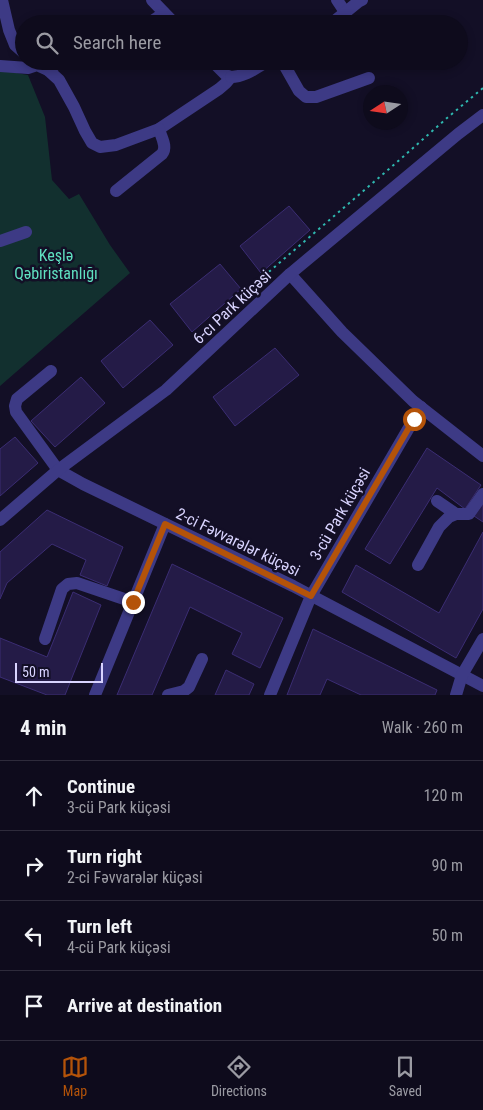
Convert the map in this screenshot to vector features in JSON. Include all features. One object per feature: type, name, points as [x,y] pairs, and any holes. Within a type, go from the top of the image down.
[{"type":"street","points":[[2,0],[9,30],[15,45]]},
{"type":"street","points":[[152,0],[164,13],[161,15]]},
{"type":"street","points":[[337,0],[345,12]]},
{"type":"street","points":[[342,15],[362,0]]},
{"type":"street","points":[[0,66],[15,67]]},
{"type":"street","points":[[46,70],[59,80],[92,143],[100,147],[116,145],[159,129],[219,89],[231,77]]},
{"type":"street","points":[[221,70],[231,77],[237,77],[253,70]]},
{"type":"street","points":[[287,70],[299,91],[306,97],[316,97],[369,78]]},
{"type":"street","name":"6-cı Park küçəsi","points":[[0,520],[58,470],[166,390],[290,274],[483,115]]},
{"type":"street","points":[[116,191],[165,151],[159,129]]},
{"type":"street","points":[[0,241],[26,232]]},
{"type":"street","points":[[290,274],[342,332],[421,407],[483,456]]},
{"type":"street","points":[[51,371],[17,399],[15,406],[16,412],[58,470]]},
{"type":"street","name":"3-cü Park küçəsi","points":[[270,695],[311,596],[421,407]]},
{"type":"street","name":"2-ci Fəvvarələr küçəsi","points":[[58,470],[311,596],[483,686]]},
{"type":"street","points":[[418,564],[439,527],[449,517],[456,514],[469,514],[483,494]]},
{"type":"street","points":[[437,501],[456,514]]},
{"type":"street","points":[[96,695],[165,524]]},
{"type":"street","points":[[45,639],[62,589],[68,584],[77,583],[133,602]]},
{"type":"street","points":[[456,695],[462,676],[483,639]]},
{"type":"street","points":[[168,695],[189,688],[202,659]]},
{"type":"path","points":[[264,276],[483,88]]},
{"type":"green space","name":"Keşlə Qəbiristanlığı","points":[[0,70],[28,75],[45,117],[52,180],[69,199],[79,194],[110,245],[130,273],[0,386]]},
{"type":"building","points":[[289,206],[310,230],[261,273],[240,246]]},
{"type":"building","points":[[220,264],[241,289],[192,332],[170,304]]},
{"type":"building","points":[[150,320],[173,345],[123,388],[101,361]]},
{"type":"building","points":[[275,348],[299,375],[235,426],[213,397]]},
{"type":"building","points":[[81,377],[105,403],[55,447],[31,421]]},
{"type":"building","points":[[15,437],[38,463],[0,496],[0,449]]},
{"type":"building","points":[[427,448],[481,485],[465,509],[437,488],[390,564],[365,549]]},
{"type":"building","points":[[483,502],[483,522],[474,516]]},
{"type":"building","points":[[47,510],[123,547],[107,586],[80,575],[86,560],[52,544],[7,583],[0,599],[0,552]]},
{"type":"building","points":[[483,532],[483,609],[456,658],[342,592],[356,565],[439,613]]},
{"type":"building","points":[[172,564],[283,618],[260,668],[232,654],[242,633],[190,607],[152,695],[117,695]]},
{"type":"building","points":[[73,592],[101,605],[65,695],[47,695],[0,677],[0,638],[47,657]]},
{"type":"building","points":[[313,629],[437,690],[435,695],[361,695],[327,679],[320,695],[287,695]]},
{"type":"building","points":[[226,670],[254,684],[249,695],[215,695]]},
{"type":"route","points":[[133,602],[165,524],[311,596],[414,419]]}]
